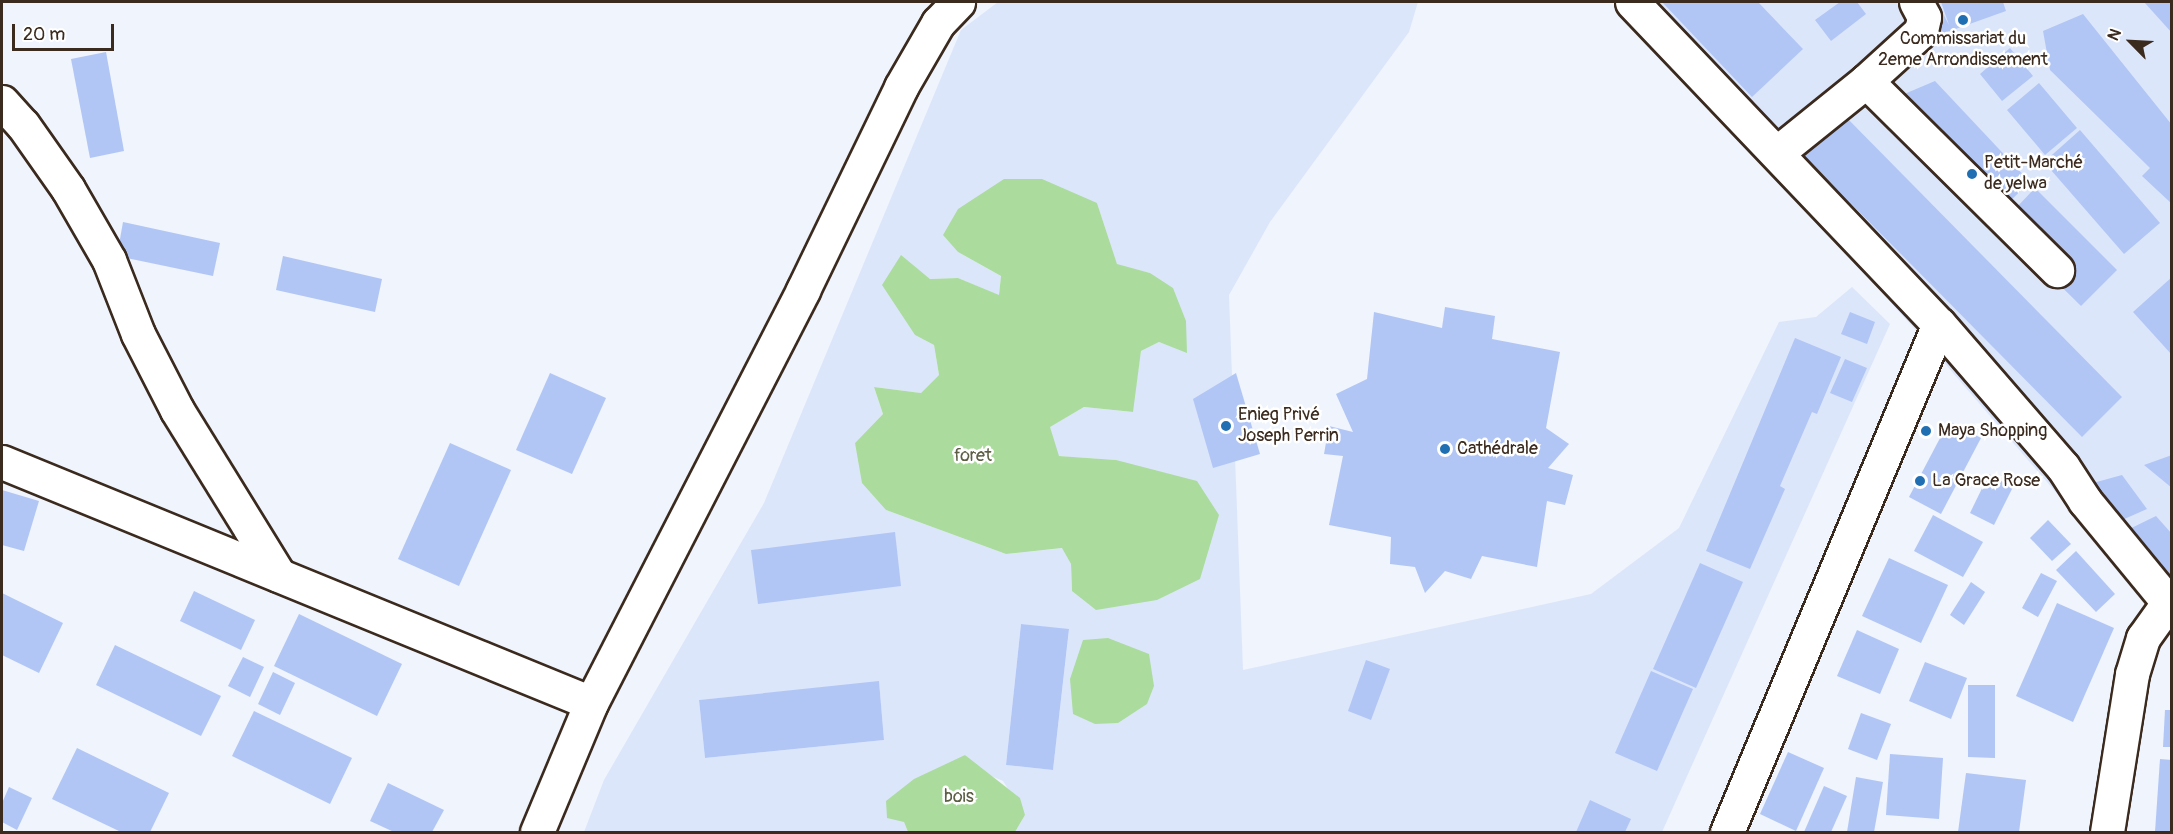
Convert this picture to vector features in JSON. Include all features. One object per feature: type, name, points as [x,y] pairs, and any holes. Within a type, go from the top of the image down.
[{"type":"street","points":[[537,832],[591,703],[803,290],[901,87],[938,23],[958,2]]},
{"type":"street","points":[[1632,2],[1778,152],[1939,324],[2063,466],[2085,501],[2170,605],[2143,638],[2132,674],[2107,832]]},
{"type":"street","points":[[1778,152],[1866,81],[1921,31],[1924,17],[1916,2]]},
{"type":"street","points":[[1866,81],[2057,270]]},
{"type":"street","points":[[2,102],[23,124],[68,189],[109,260],[138,334],[177,410],[279,575]]},
{"type":"street","points":[[1727,832],[1939,324]]},
{"type":"street","points":[[2,462],[591,703]]},
{"type":"shaded area","points":[[998,2],[1418,2],[1409,32],[1270,222],[1229,295],[1243,670],[1591,594],[1679,528],[1779,322],[1816,317],[1852,287],[1890,324],[1662,832],[1015,832],[1025,815],[1003,781],[984,773],[965,755],[904,822],[908,832],[584,832],[604,780],[764,503],[961,30]],"holes":[[[1097,203],[1117,265],[1150,273],[1187,352],[1159,342],[1141,351],[1132,412],[1084,407],[1049,427],[1058,456],[1116,460],[1072,591],[1071,564],[1063,548],[1006,554],[886,510],[855,443],[883,414],[874,387],[921,393],[939,375],[934,345],[915,335],[900,256],[930,279],[958,278],[999,296],[1001,276],[958,252]],[[1021,624],[1069,630],[1053,770],[1006,765]],[[879,682],[884,740],[705,758],[699,700]]]},
{"type":"shaded area","name":"Petit-Marché de yelwa","points":[[1617,2],[2171,2],[2171,626],[1923,338]]},
{"type":"green space","name":"foret","points":[[1004,179],[1042,179],[1097,203],[1117,264],[1150,273],[1173,288],[1186,321],[1187,353],[1159,342],[1141,351],[1133,412],[1084,407],[1050,427],[1059,456],[1116,460],[1197,481],[1219,515],[1200,579],[1157,600],[1096,610],[1072,591],[1071,564],[1062,548],[1006,554],[886,510],[862,483],[855,443],[883,414],[874,387],[921,393],[939,375],[934,345],[915,335],[882,285],[901,255],[930,279],[958,278],[999,295],[1001,276],[958,252],[943,235],[958,209]]},
{"type":"green space","points":[[1108,638],[1149,654],[1154,686],[1147,704],[1118,723],[1095,724],[1073,714],[1070,679],[1083,640]]},
{"type":"green space","name":"bois","points":[[965,755],[1020,798],[1025,815],[1015,832],[908,832],[904,822],[887,818],[886,801],[914,779]]},
{"type":"building","points":[[1662,2],[1758,2],[1803,49],[1752,97]]},
{"type":"building","points":[[1840,2],[1857,2],[1866,14],[1831,41],[1815,20]]},
{"type":"building","points":[[1937,2],[1949,25],[1941,2],[2003,2],[2006,11],[1922,41],[1917,11]]},
{"type":"building","points":[[2144,2],[2172,2],[2172,33]]},
{"type":"building","points":[[2083,14],[2172,125],[2172,204],[2142,176],[2150,168],[2050,70],[2043,31]]},
{"type":"building","points":[[2010,48],[2033,76],[2002,101],[1980,74]]},
{"type":"building","points":[[106,52],[124,151],[90,158],[71,59]]},
{"type":"building","points":[[1935,81],[2030,182],[1989,221],[1883,103]]},
{"type":"building","points":[[2039,83],[2077,128],[2045,155],[2007,110]]},
{"type":"building","points":[[1842,113],[2122,397],[2082,437],[1801,153]]},
{"type":"building","points":[[2080,130],[2160,223],[2124,254],[2044,162]]},
{"type":"building","points":[[2035,188],[2117,270],[2081,306],[2008,234],[2016,208]]},
{"type":"building","points":[[123,222],[220,243],[213,276],[117,256]]},
{"type":"building","points":[[283,256],[382,279],[375,312],[276,290]]},
{"type":"building","points":[[2172,277],[2172,355],[2133,312]]},
{"type":"building","name":"Cathédrale","points":[[1445,307],[1495,316],[1492,339],[1560,352],[1546,428],[1569,444],[1548,468],[1573,475],[1565,505],[1547,501],[1537,567],[1482,556],[1471,579],[1445,571],[1425,593],[1415,567],[1390,564],[1391,537],[1329,525],[1343,456],[1324,454],[1329,426],[1353,432],[1336,394],[1367,379],[1374,312],[1442,328]]},
{"type":"building","points":[[1850,312],[1875,322],[1867,344],[1841,334]]},
{"type":"building","points":[[1795,338],[1841,357],[1817,414],[1812,412],[1780,486],[1785,489],[1750,569],[1706,551]]},
{"type":"building","points":[[1845,359],[1867,368],[1852,402],[1830,393]]},
{"type":"building","points":[[550,373],[606,398],[572,474],[516,450]]},
{"type":"building","name":"Enieg Privé Joseph Perrin","points":[[1236,373],[1260,454],[1213,468],[1193,399]]},
{"type":"building","points":[[1949,421],[1981,438],[1941,514],[1909,497]]},
{"type":"building","points":[[450,443],[511,470],[459,586],[398,559]]},
{"type":"building","points":[[2172,455],[2172,488],[2144,465]]},
{"type":"building","points":[[1989,474],[2013,487],[1994,525],[1970,513]]},
{"type":"building","points":[[2122,475],[2147,509],[2113,524],[2093,483]]},
{"type":"building","points":[[2,490],[39,501],[24,551],[2,545]]},
{"type":"building","points":[[1933,515],[1983,542],[1963,577],[1914,551]]},
{"type":"building","points":[[2156,516],[2172,534],[2172,596],[2117,535]]},
{"type":"building","points":[[2048,520],[2071,544],[2052,561],[2030,538]]},
{"type":"building","points":[[895,532],[901,586],[758,604],[751,550]]},
{"type":"building","points":[[2076,551],[2115,594],[2096,612],[2056,570]]},
{"type":"building","points":[[1889,558],[1948,585],[1921,643],[1862,616]]},
{"type":"building","points":[[1700,563],[1743,582],[1696,688],[1653,669]]},
{"type":"building","points":[[2041,573],[2057,581],[2038,617],[2022,608]]},
{"type":"building","points":[[1971,582],[1985,592],[1964,625],[1950,615]]},
{"type":"building","points":[[194,591],[255,620],[241,650],[180,621]]},
{"type":"building","points":[[2,593],[63,623],[39,673],[2,655]]},
{"type":"building","points":[[2057,603],[2114,628],[2073,722],[2016,696]]},
{"type":"building","points":[[299,614],[402,664],[377,716],[274,666]]},
{"type":"building","points":[[1021,624],[1069,629],[1053,770],[1006,765]]},
{"type":"building","points":[[1857,630],[1899,649],[1880,694],[1837,676]]},
{"type":"building","points":[[115,645],[221,696],[201,736],[96,685]]},
{"type":"building","points":[[243,657],[264,667],[250,697],[228,686]]},
{"type":"building","points":[[1366,660],[1390,669],[1371,720],[1348,711]]},
{"type":"building","points":[[1925,662],[1967,678],[1951,719],[1909,701]]},
{"type":"building","points":[[1651,671],[1693,689],[1657,771],[1615,753]]},
{"type":"building","points":[[273,672],[295,683],[280,715],[258,704]]},
{"type":"building","points":[[879,681],[884,740],[705,758],[699,700]]},
{"type":"building","points":[[1968,685],[1995,685],[1995,758],[1968,757]]},
{"type":"building","points":[[2165,710],[2172,710],[2172,747],[2163,747]]},
{"type":"building","points":[[254,711],[352,758],[330,804],[232,756]]},
{"type":"building","points":[[1861,713],[1891,724],[1877,760],[1848,749]]},
{"type":"building","points":[[77,748],[169,793],[150,832],[121,832],[52,799]]},
{"type":"building","points":[[1788,752],[1824,768],[1796,831],[1760,814]]},
{"type":"building","points":[[1890,754],[1943,758],[1939,819],[1886,815]]},
{"type":"building","points":[[2160,759],[2172,760],[2172,832],[2155,832]]},
{"type":"building","points":[[1966,773],[2026,780],[2019,832],[1958,832]]},
{"type":"building","points":[[1856,777],[1883,782],[1874,832],[1847,832]]},
{"type":"building","points":[[388,783],[444,810],[432,832],[394,832],[370,821]]},
{"type":"building","points":[[1824,786],[1847,796],[1831,832],[1804,832]]},
{"type":"building","points":[[9,787],[32,798],[17,830],[2,822],[2,803]]},
{"type":"building","points":[[1590,800],[1631,819],[1625,832],[1576,832]]},
{"type":"place","name":"Commissariat du 2eme Arrondissement","points":[[1963,20]]},
{"type":"place","name":"Petit-Marché de yelwa","points":[[1972,174]]},
{"type":"place","name":"Enieg Privé Joseph Perrin","points":[[1226,426]]},
{"type":"place","name":"Maya Shopping","points":[[1926,431]]},
{"type":"place","name":"Cathédrale","points":[[1445,449]]},
{"type":"place","name":"La Grace Rose","points":[[1920,481]]}]
